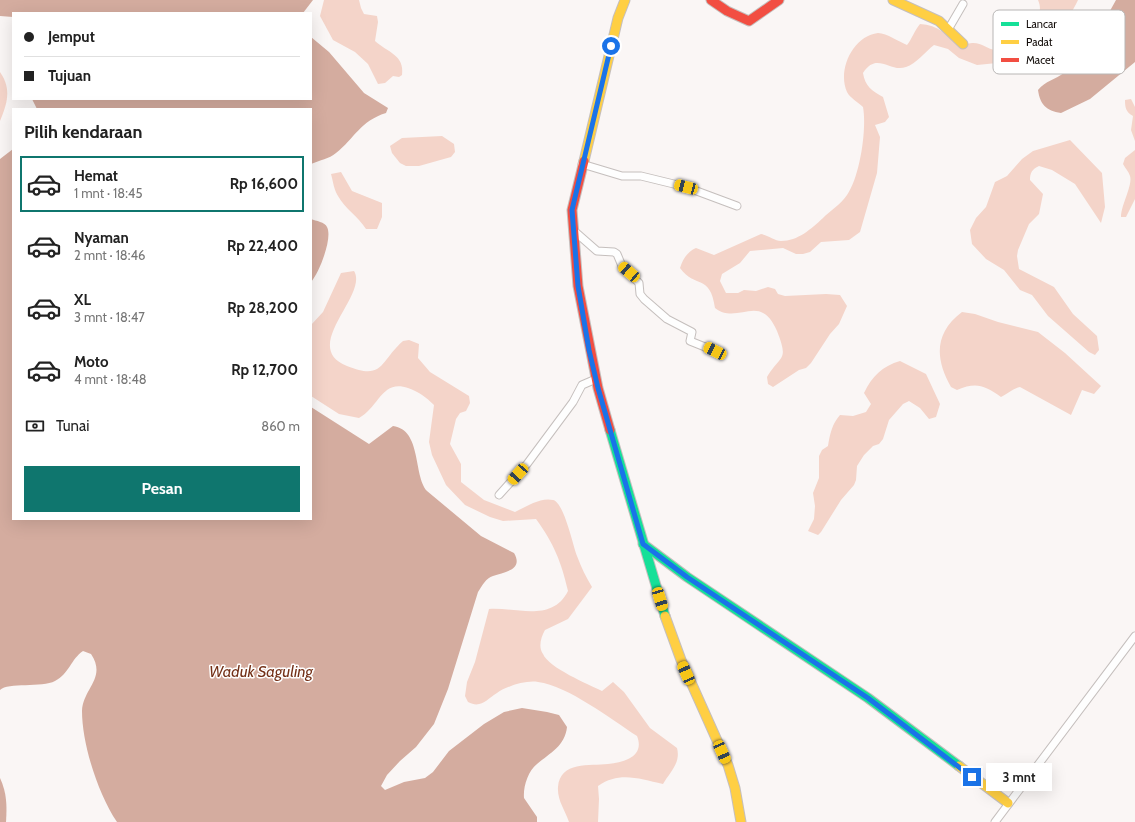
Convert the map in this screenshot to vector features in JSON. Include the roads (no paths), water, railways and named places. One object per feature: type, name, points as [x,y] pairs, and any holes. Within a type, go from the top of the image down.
[{"type":"street","points":[[625,0],[618,18],[572,210],[572,229],[578,286],[596,379],[643,544],[664,613],[681,660],[728,765],[735,788],[741,822]]},
{"type":"street","points":[[712,0],[727,11],[749,21],[779,0]]},
{"type":"street","points":[[893,0],[937,18],[949,28],[963,44]]},
{"type":"street","points":[[949,28],[963,4]]},
{"type":"street","points":[[582,164],[622,176],[641,176],[686,187],[737,206]]},
{"type":"street","points":[[572,229],[598,251],[614,252],[617,254],[622,266],[639,283],[640,294],[644,299],[668,319],[692,332],[690,341],[715,351]]},
{"type":"street","points":[[500,495],[527,464],[573,402],[582,385],[596,379]]},
{"type":"street","points":[[643,544],[693,581],[868,698],[1008,803]]},
{"type":"street","points":[[995,822],[1135,636]]},
{"type":"water","points":[[0,0],[313,0],[304,12],[12,12],[12,17],[0,16]]},
{"type":"water","points":[[1116,0],[1135,0],[1135,62],[1125,70],[1125,10],[1111,10]]},
{"type":"water","points":[[312,38],[329,52],[364,93],[388,108],[386,113],[377,116],[358,130],[343,147],[333,155],[312,164],[312,108],[36,108],[32,100],[312,100]]},
{"type":"water","points":[[1062,74],[1120,74],[1090,99],[1061,113],[1051,111],[1042,103],[1038,90],[1044,84]]},
{"type":"water","name":"Waduk Saguling","points":[[12,150],[12,520],[312,520],[312,408],[369,444],[393,426],[402,429],[409,436],[413,444],[420,475],[427,491],[481,536],[514,553],[516,563],[515,567],[488,578],[484,582],[478,592],[448,689],[434,724],[416,747],[387,775],[381,786],[385,790],[404,782],[425,778],[433,772],[449,751],[484,724],[504,712],[522,708],[547,712],[559,715],[567,727],[566,734],[560,744],[531,771],[524,789],[524,798],[537,817],[537,822],[117,822],[110,811],[92,768],[85,738],[82,711],[83,703],[93,683],[96,670],[95,662],[91,654],[83,651],[79,654],[67,671],[55,681],[42,684],[10,686],[0,690],[0,159]]},
{"type":"water","points":[[312,219],[326,225],[328,232],[327,247],[312,281]]},
{"type":"water","points":[[0,778],[6,800],[6,822],[0,822]]}]
